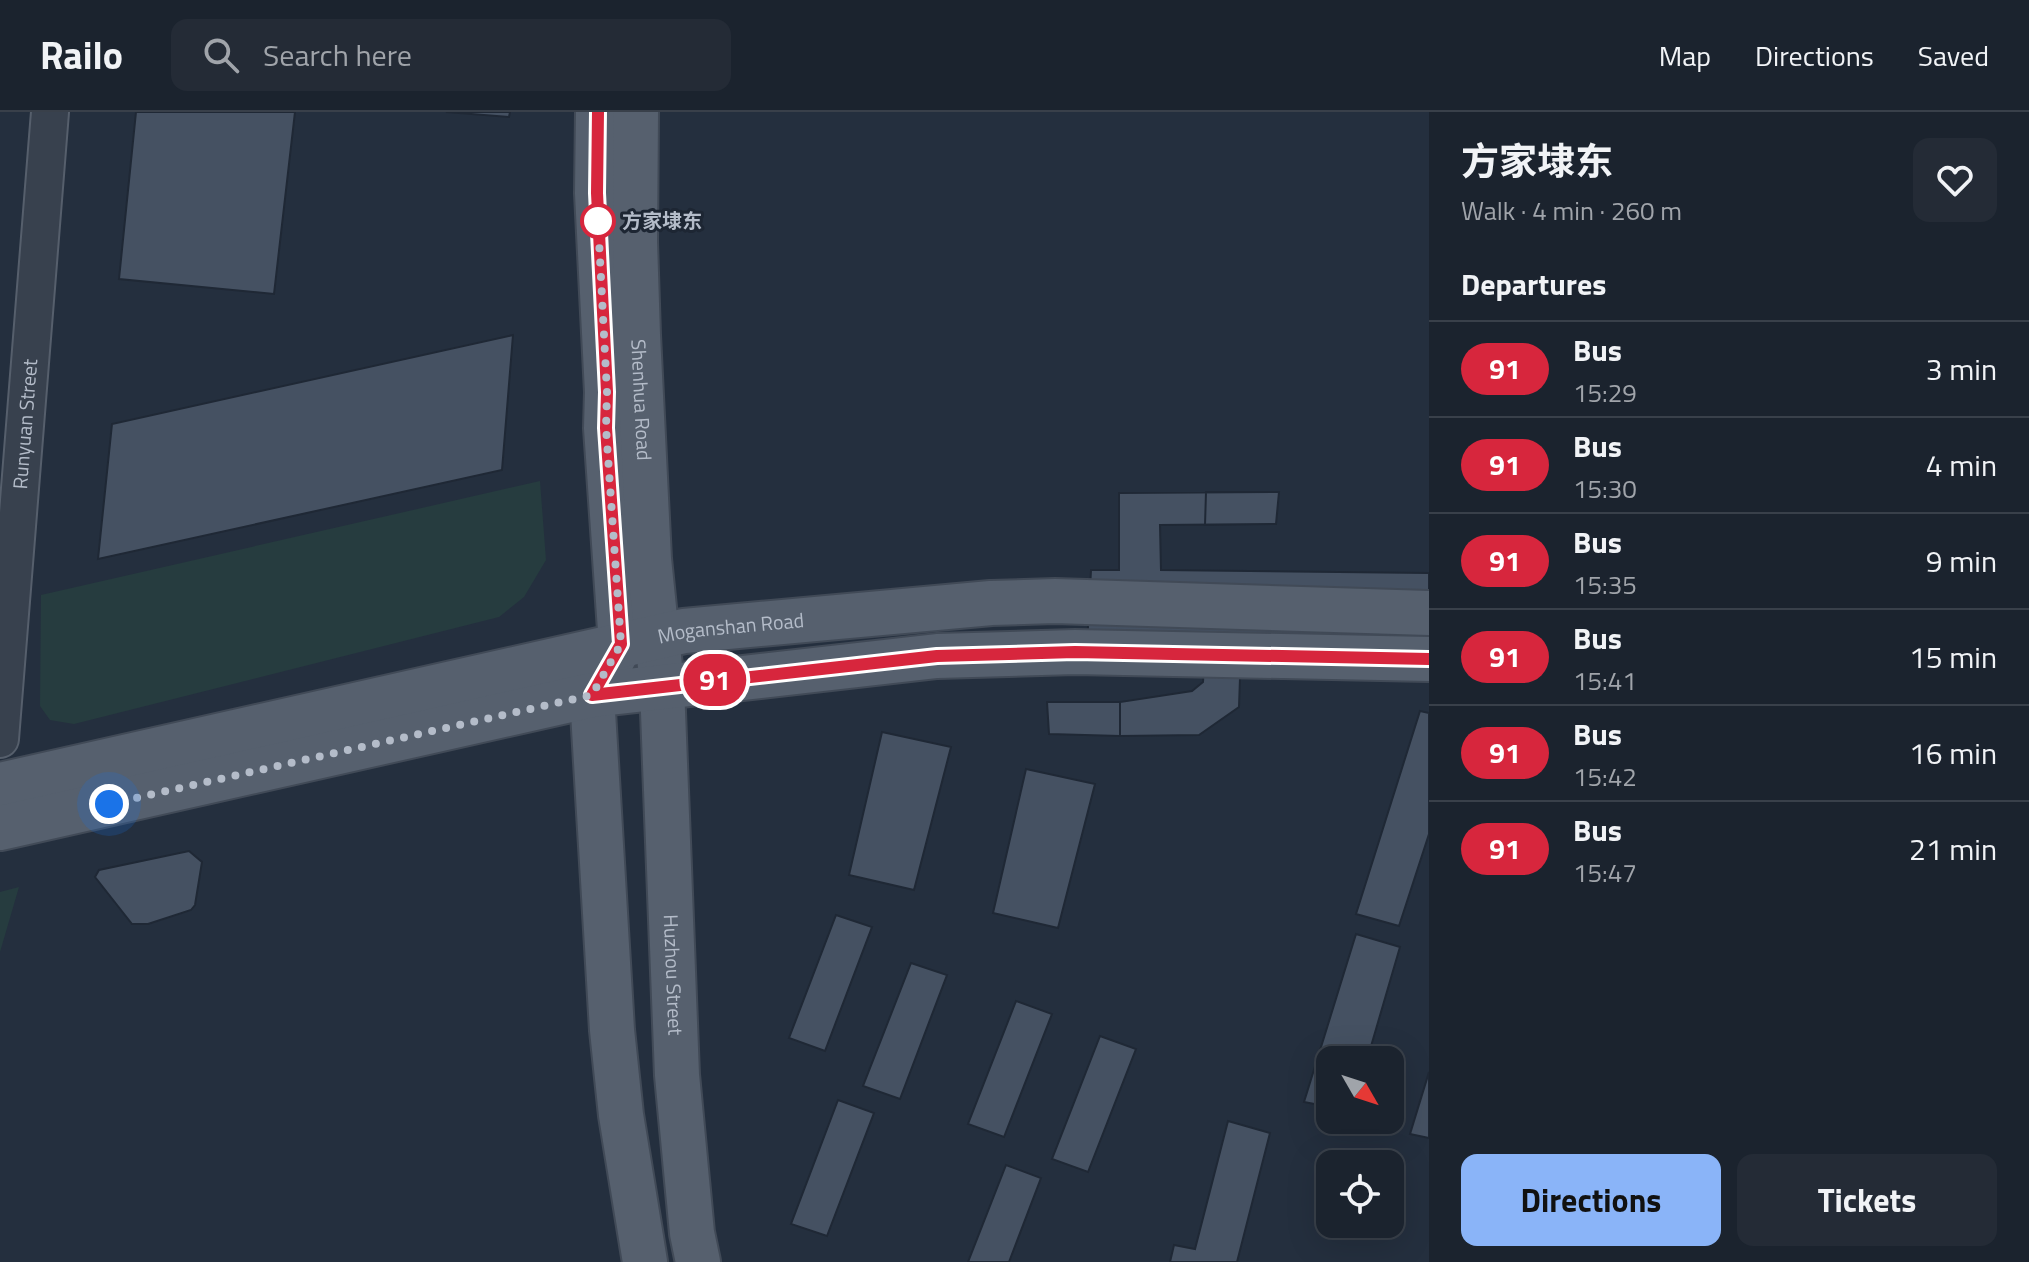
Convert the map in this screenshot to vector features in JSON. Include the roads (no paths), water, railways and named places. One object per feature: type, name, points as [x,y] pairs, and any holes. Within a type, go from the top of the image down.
[{"type":"main road","name":"Shenhua Road","points":[[598,112],[597,193],[606,428],[640,639],[662,686]]},
{"type":"main road","name":"Shenhua Road","points":[[636,112],[635,242],[649,559],[640,639]]},
{"type":"main road","name":"Moganshan Road","points":[[0,785],[640,639],[963,606],[1055,601],[1429,613]]},
{"type":"main road","points":[[640,639],[592,695],[612,1030],[621,1115],[645,1262]]},
{"type":"main road","points":[[0,828],[592,695],[662,686],[937,656],[1075,652],[1429,659]]},
{"type":"main road","name":"Huzhou Street","points":[[662,686],[677,1075],[692,1233],[698,1262]]},
{"type":"street","name":"Runyuan Street","points":[[45,775],[0,738],[50,112]]},
{"type":"place","name":"方家埭东","points":[[598,221]]}]
